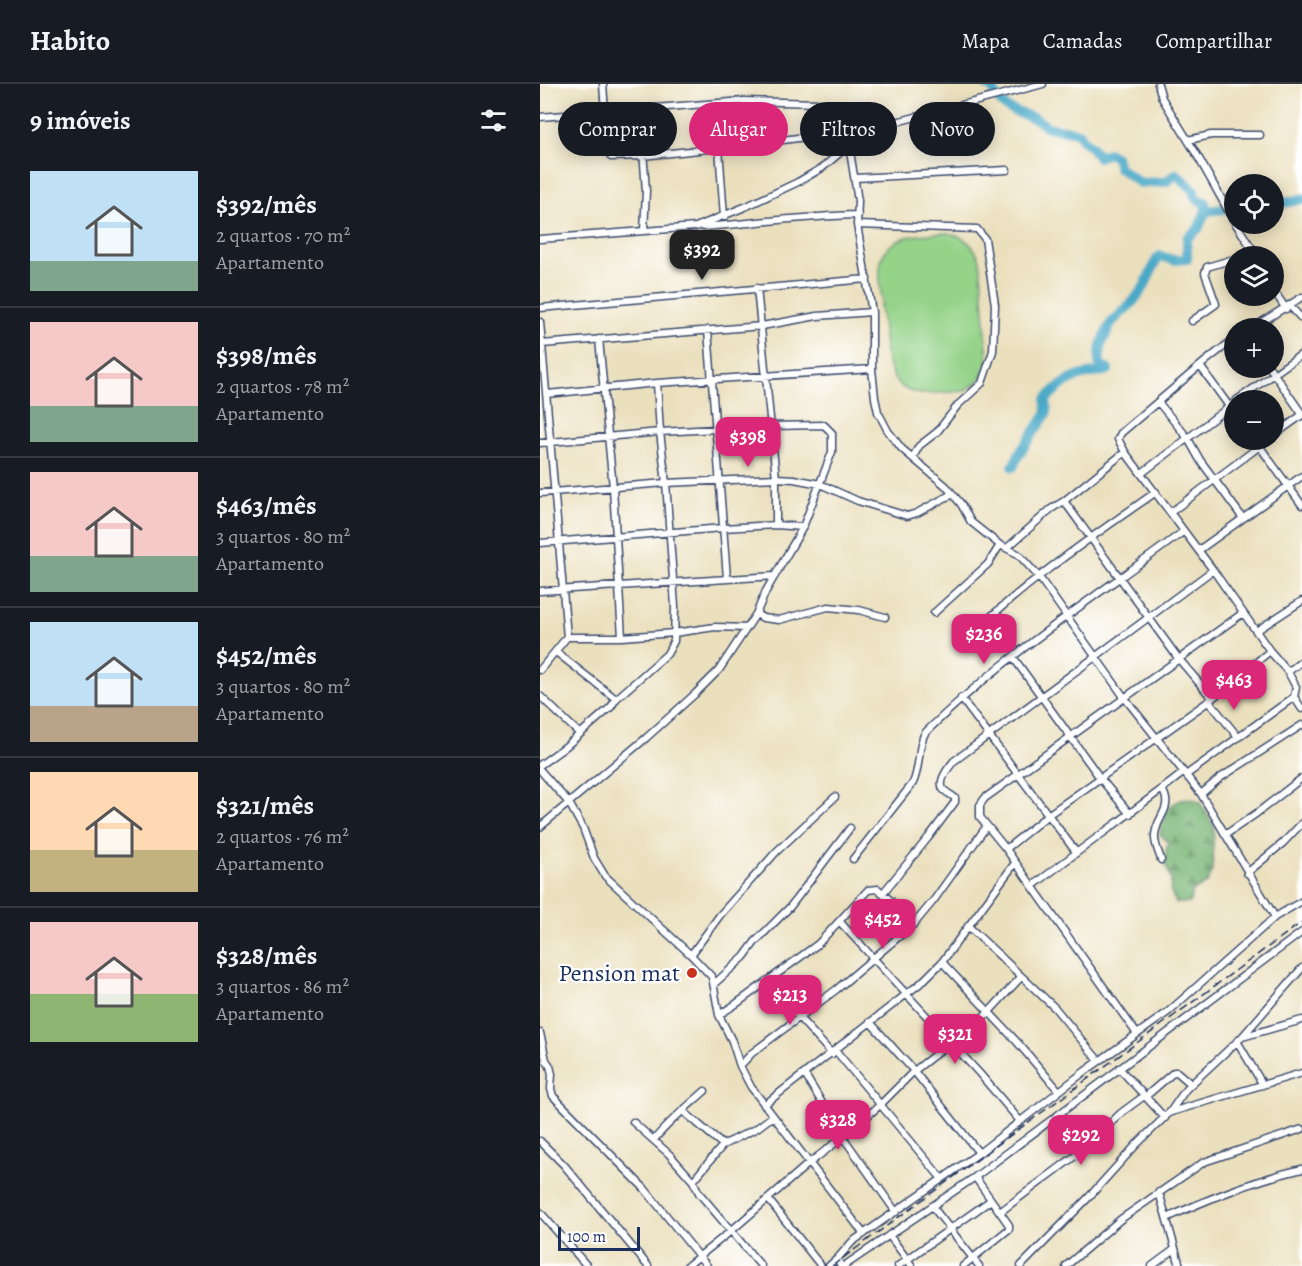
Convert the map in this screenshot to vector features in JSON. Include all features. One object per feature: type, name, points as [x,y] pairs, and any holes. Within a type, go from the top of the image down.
[{"type":"street","points":[[603,84],[604,102]]},
{"type":"street","points":[[897,122],[1043,84]]},
{"type":"street","points":[[1158,84],[1162,99],[1224,203]]},
{"type":"street","points":[[677,106],[744,100],[817,102]]},
{"type":"street","points":[[540,117],[558,116]]},
{"type":"street","points":[[1188,140],[1211,135],[1260,135]]},
{"type":"street","points":[[611,157],[642,156],[646,191],[644,231]]},
{"type":"street","points":[[720,156],[724,217]]},
{"type":"street","points":[[696,227],[781,191],[814,173],[835,156]]},
{"type":"street","points":[[851,156],[855,178],[857,225],[872,312],[874,398],[888,431],[902,449],[952,494],[971,522],[1004,547],[1018,554],[1039,577],[1124,697],[1201,794],[1275,917]]},
{"type":"street","points":[[855,178],[1007,170]]},
{"type":"street","points":[[540,239],[763,223],[818,216],[858,215]]},
{"type":"street","points":[[857,225],[977,229],[986,239],[995,305],[993,351],[987,370],[982,383],[958,405],[937,432],[919,446],[913,457]]},
{"type":"street","points":[[1192,321],[1216,304],[1206,278],[1207,267],[1224,262]]},
{"type":"street","points":[[540,308],[867,279]]},
{"type":"street","points":[[758,288],[776,478],[776,525]]},
{"type":"street","points":[[1269,318],[1302,297]]},
{"type":"street","points":[[1284,302],[1302,319]]},
{"type":"street","points":[[542,344],[762,326],[817,316],[872,312]]},
{"type":"street","points":[[540,322],[567,637],[540,670]]},
{"type":"street","points":[[708,330],[727,578]]},
{"type":"street","points":[[599,339],[606,437],[613,488],[622,637]]},
{"type":"street","points":[[1034,885],[1162,789],[1294,697],[1296,687],[1288,672],[1270,651],[1214,570],[1125,452],[1118,439],[1224,347]]},
{"type":"street","points":[[1284,367],[1302,354]]},
{"type":"street","points":[[1200,366],[1224,392]]},
{"type":"street","points":[[547,394],[657,383],[872,369]]},
{"type":"street","points":[[1252,390],[1268,378]]},
{"type":"street","points":[[1277,378],[1302,415],[1284,428]]},
{"type":"street","points":[[540,765],[611,707],[616,699],[667,654],[674,641],[673,583],[657,383]]},
{"type":"street","points":[[1158,402],[1187,437],[1200,460],[1242,517]]},
{"type":"street","points":[[1142,473],[1224,410]]},
{"type":"street","points":[[540,442],[770,426],[824,425],[832,433],[832,452],[803,527],[756,614],[718,670],[695,694],[540,827]]},
{"type":"street","points":[[1171,512],[1214,480],[1248,450]]},
{"type":"street","points":[[1263,450],[1302,505]]},
{"type":"street","points":[[934,613],[1004,547],[1125,452]]},
{"type":"street","points":[[1199,550],[1302,476]]},
{"type":"street","points":[[540,493],[666,483],[794,479],[820,484],[858,501],[907,516],[952,494]]},
{"type":"street","points":[[962,645],[983,623],[1039,577],[1156,492]]},
{"type":"street","points":[[1064,501],[1238,737]]},
{"type":"street","points":[[540,543],[669,531],[776,525],[803,527]]},
{"type":"street","points":[[853,859],[913,783],[918,771],[921,740],[925,733],[961,698],[1013,657],[1184,531]]},
{"type":"street","points":[[883,893],[955,802],[956,798],[942,786],[945,772],[963,753],[1214,570]]},
{"type":"street","points":[[540,591],[775,576]]},
{"type":"street","points":[[1256,631],[1302,601]]},
{"type":"street","points":[[756,614],[764,618],[779,620],[828,607],[859,610],[885,617]]},
{"type":"street","points":[[1137,1034],[1075,948],[1034,885],[986,827],[980,817],[980,805],[993,793],[1124,697],[1243,613]]},
{"type":"street","points":[[567,637],[622,637],[715,627],[747,628]]},
{"type":"street","points":[[1006,849],[1048,815],[1211,699],[1270,651]]},
{"type":"street","points":[[556,652],[616,699]]},
{"type":"street","points":[[1013,657],[1100,778],[1130,814]]},
{"type":"street","points":[[1288,672],[1302,661]]},
{"type":"street","points":[[540,696],[580,734]]},
{"type":"street","points":[[1294,697],[1302,709]]},
{"type":"street","points":[[961,698],[1076,852]]},
{"type":"street","points":[[1201,794],[1220,778],[1302,725]]},
{"type":"street","points":[[540,770],[569,803],[586,835],[594,858],[605,876],[712,977],[719,1015],[751,1088],[864,1234]]},
{"type":"street","points":[[1225,835],[1302,778]]},
{"type":"street","points":[[1161,860],[1155,840],[1158,823],[1168,805],[1162,789]]},
{"type":"street","points":[[691,955],[720,915],[777,851],[835,797]]},
{"type":"street","points":[[1248,873],[1302,823]]},
{"type":"street","points":[[740,1066],[752,1053],[799,1018],[915,923],[986,827]]},
{"type":"street","points":[[714,984],[744,957],[755,942],[790,907],[850,828]]},
{"type":"street","points":[[764,1105],[906,996],[942,962],[1015,863]]},
{"type":"street","points":[[719,1015],[818,944],[868,890],[874,888],[883,893],[915,923]]},
{"type":"street","points":[[829,1266],[852,1242],[979,1153],[1098,1061],[1168,1012],[1275,917],[1302,901]]},
{"type":"street","points":[[840,922],[1020,1121]]},
{"type":"street","points":[[968,926],[1055,1008],[1098,1061]]},
{"type":"street","points":[[837,1259],[843,1266],[975,1177],[1302,932]]},
{"type":"street","points":[[942,962],[1018,1043],[1059,1091]]},
{"type":"street","points":[[1021,1266],[1136,1145],[1165,1118],[1191,1084],[1240,1039],[1302,968]]},
{"type":"street","points":[[687,1266],[843,1137],[914,1071],[988,1013],[1021,977]]},
{"type":"street","points":[[766,981],[834,1052],[942,1179]]},
{"type":"street","points":[[1240,1039],[1302,1020]]},
{"type":"street","points":[[870,1022],[914,1071],[979,1153]]},
{"type":"street","points":[[540,1033],[546,1060],[552,1074],[553,1096],[644,1188],[707,1266]]},
{"type":"street","points":[[1240,1039],[1263,1085]]},
{"type":"street","points":[[1119,1068],[1165,1118]]},
{"type":"street","points":[[1000,1212],[1083,1150],[1121,1113],[1174,1072],[1191,1084]]},
{"type":"street","points":[[1170,1112],[1302,1073]]},
{"type":"street","points":[[805,1075],[843,1137],[896,1212]]},
{"type":"street","points":[[654,1140],[670,1120],[705,1091]]},
{"type":"street","points":[[683,1111],[723,1145]]},
{"type":"street","points":[[693,1181],[723,1145],[757,1128],[773,1116]]},
{"type":"street","points":[[633,1122],[654,1140],[693,1181],[699,1193],[761,1266]]},
{"type":"street","points":[[1066,1266],[1121,1219],[1204,1162],[1302,1129]]},
{"type":"street","points":[[540,1141],[564,1165],[648,1266]]},
{"type":"street","points":[[1167,1218],[1206,1200],[1277,1175],[1302,1169]]},
{"type":"street","points":[[963,1266],[1009,1230],[1009,1225],[975,1177]]},
{"type":"street","points":[[1159,1192],[1180,1266]]},
{"type":"street","points":[[768,1199],[821,1266]]},
{"type":"street","points":[[898,1266],[991,1200]]},
{"type":"street","points":[[932,1206],[979,1266]]},
{"type":"street","points":[[540,1212],[587,1266]]},
{"type":"street","points":[[889,1234],[912,1266]]},
{"type":"street","points":[[1152,1266],[1175,1249]]},
{"type":"green space","points":[[947,233],[967,242],[980,260],[988,361],[978,382],[964,391],[922,394],[902,387],[895,380],[887,362],[880,305],[882,304],[880,267],[888,247],[896,242],[916,235]]},
{"type":"green space","points":[[1190,798],[1200,802],[1214,826],[1212,871],[1207,883],[1193,891],[1189,903],[1176,903],[1170,890],[1171,879],[1165,862],[1168,842],[1160,834],[1167,810],[1179,801]]},
{"type":"waterway","points":[[985,84],[993,88],[1004,106],[1036,119],[1048,127],[1080,134],[1082,140],[1091,146],[1098,157],[1109,153],[1116,157],[1119,168],[1140,183],[1166,182],[1176,174],[1194,190],[1194,195],[1198,200],[1205,202],[1206,211]]},
{"type":"waterway","points":[[1284,203],[1302,199]]},
{"type":"waterway","points":[[1013,467],[1019,454],[1047,413],[1046,400],[1059,387],[1076,377],[1108,370],[1099,363],[1101,345],[1111,323],[1132,303],[1144,287],[1157,259],[1160,256],[1174,260],[1187,259],[1187,238],[1198,229],[1206,211],[1224,209]]},
{"type":"railway","points":[[832,1266],[1302,922]]},
{"type":"place","name":"Pension mat","points":[[692,973]]}]
